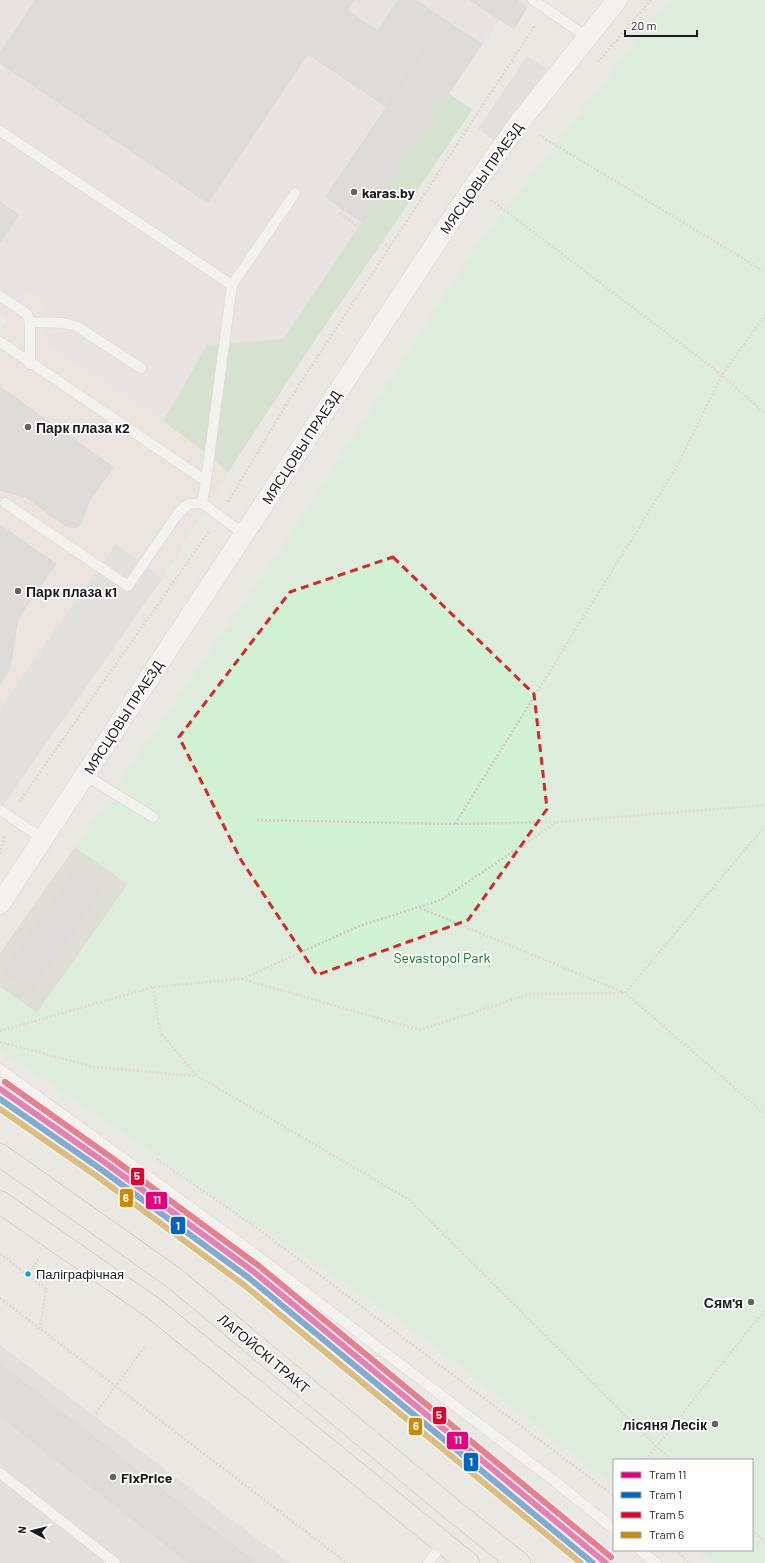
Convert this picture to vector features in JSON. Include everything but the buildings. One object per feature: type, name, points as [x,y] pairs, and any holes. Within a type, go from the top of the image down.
[{"type":"main road","name":"ЛАГОЙСКІ ТРАКТ","points":[[0,1155],[174,1278],[449,1507],[519,1563]]},
{"type":"main road","points":[[0,1202],[153,1308],[444,1542],[468,1563]]},
{"type":"street","name":"МЯСЦОВЫ ПРАЕЗД","points":[[0,904],[471,190],[519,123],[617,0]]},
{"type":"lane","points":[[533,0],[587,37]]},
{"type":"lane","points":[[0,131],[232,285]]},
{"type":"lane","points":[[202,503],[232,285],[295,193]]},
{"type":"lane","points":[[0,296],[27,314],[30,322],[30,364]]},
{"type":"lane","points":[[30,322],[63,323],[76,326],[141,368]]},
{"type":"lane","points":[[0,342],[30,364],[206,481]]},
{"type":"lane","points":[[5,503],[128,586],[179,512],[189,504],[202,503],[244,534]]},
{"type":"lane","points":[[85,775],[153,817]]},
{"type":"lane","points":[[0,810],[43,839]]},
{"type":"lane","points":[[0,1069],[255,1254],[553,1480],[613,1528]]},
{"type":"lane","points":[[0,1473],[115,1563]]},
{"type":"lane","points":[[428,1563],[444,1542]]},
{"type":"lane","points":[[641,1551],[656,1563]]},
{"type":"path","points":[[0,854],[10,816],[220,516],[286,405],[546,9]]},
{"type":"path","points":[[519,123],[765,272]]},
{"type":"path","points":[[471,190],[491,200],[722,375],[765,414]]},
{"type":"path","points":[[343,209],[340,214],[390,247]]},
{"type":"path","points":[[456,824],[676,468],[722,375],[765,315]]},
{"type":"path","points":[[257,820],[456,824],[557,822],[765,805]]},
{"type":"path","points":[[0,1031],[153,987],[242,979],[359,926],[441,900],[557,822]]},
{"type":"path","points":[[242,979],[420,1030],[530,994],[625,993],[765,826]]},
{"type":"path","points":[[419,908],[625,993],[765,1114]]},
{"type":"path","points":[[153,987],[160,1032],[197,1076],[408,1199],[657,1447],[671,1459]]},
{"type":"path","points":[[0,1042],[94,1067],[197,1076]]},
{"type":"path","points":[[0,1254],[46,1289],[40,1329]]},
{"type":"path","points":[[0,1298],[347,1563]]},
{"type":"path","points":[[647,1459],[765,1309]]},
{"type":"path","points":[[96,1413],[146,1345]]},
{"type":"path","points":[[753,1531],[765,1542]]},
{"type":"path","points":[[676,1551],[690,1563]]},
{"type":"highlighted area","points":[[393,557],[534,694],[547,809],[468,920],[317,975],[241,860],[179,737],[290,592]]},
{"type":"shaded area","points":[[0,0],[532,0],[514,29],[501,20],[482,44],[283,339],[207,345],[163,421],[47,345],[44,303],[27,291],[7,321],[0,315]]},
{"type":"shaded area","points":[[527,56],[547,69],[497,142],[478,129]]},
{"type":"shaded area","points":[[26,291],[44,303],[48,345],[163,421],[196,445],[228,472],[163,578],[0,809],[0,331]]},
{"type":"shaded area","points":[[116,544],[163,578],[0,809],[0,708]]},
{"type":"shaded area","points":[[75,847],[128,884],[37,1013],[0,987],[0,953]]},
{"type":"shaded area","points":[[0,1345],[289,1563],[0,1563]]},
{"type":"green space","name":"Sevastopol Park","points":[[670,0],[765,0],[765,1563],[714,1563],[698,1551],[753,1551],[753,1459],[613,1459],[613,1485],[404,1323],[0,1050],[0,987],[37,1013],[128,884],[75,847],[284,544],[474,250],[635,42]]},
{"type":"green space","points":[[449,93],[472,110],[305,355],[228,472],[196,445],[163,421],[207,345],[283,339]]},
{"type":"tram line","name":"5","points":[[5,1082],[112,1158],[259,1266],[611,1557]]},
{"type":"tram line","name":"11","points":[[0,1089],[107,1164],[254,1272],[606,1563]]},
{"type":"tram line","name":"1","points":[[0,1099],[102,1170],[249,1278],[593,1563]]},
{"type":"tram line","name":"6","points":[[0,1109],[98,1177],[244,1285],[581,1563]]},
{"type":"place","name":"karas.by","points":[[354,192]]},
{"type":"place","name":"Парк плаза к2","points":[[28,427]]},
{"type":"place","name":"Парк плаза к1","points":[[18,591]]},
{"type":"place","name":"Паліграфічная","points":[[28,1274]]},
{"type":"place","name":"Сям'я","points":[[751,1302]]},
{"type":"place","name":"лісяня Лесік","points":[[715,1424]]},
{"type":"place","name":"FixPrice","points":[[113,1477]]}]
